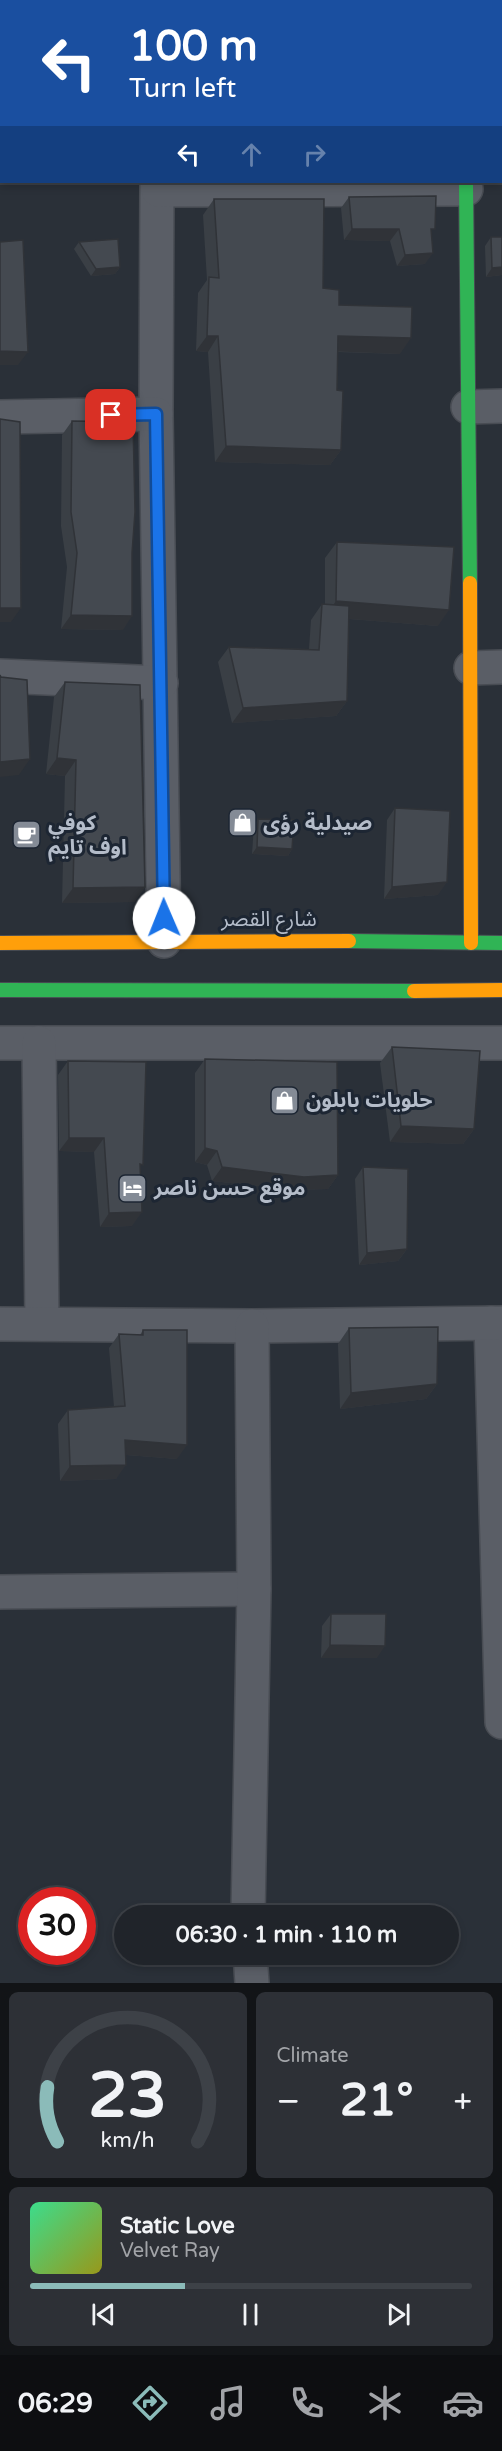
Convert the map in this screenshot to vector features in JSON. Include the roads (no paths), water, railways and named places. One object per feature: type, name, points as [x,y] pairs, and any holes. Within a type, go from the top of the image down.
[{"type":"street","points":[[164,941],[156,414],[157,186],[466,185],[468,407],[487,668],[471,943]]},
{"type":"street","points":[[468,407],[502,406]]},
{"type":"street","points":[[0,417],[156,414]]},
{"type":"street","points":[[0,676],[160,683]]},
{"type":"street","points":[[253,940],[262,952]]},
{"type":"street","name":"شارع القصر","points":[[0,943],[253,940],[502,943]]},
{"type":"street","points":[[379,956],[390,941]]},
{"type":"street","points":[[250,992],[262,982],[265,972]]},
{"type":"street","points":[[377,975],[382,984],[391,992]]},
{"type":"street","points":[[0,990],[250,992],[502,990]]},
{"type":"street","points":[[0,1043],[502,1043]]},
{"type":"street","points":[[39,1043],[42,1324]]},
{"type":"street","points":[[0,1324],[252,1326],[497,1323],[502,1722]]},
{"type":"street","points":[[248,1905],[254,1588],[252,1326]]},
{"type":"street","points":[[0,1592],[254,1588]]},
{"type":"street","points":[[251,1965],[252,1983]]},
{"type":"place","name":"صيدلية رؤى","points":[[242,823]]},
{"type":"place","name":"كوفي اوف تايم","points":[[27,835]]},
{"type":"place","name":"حلويات بابلون","points":[[285,1100]]},
{"type":"place","name":"موقع حسن ناصر","points":[[133,1188]]}]
